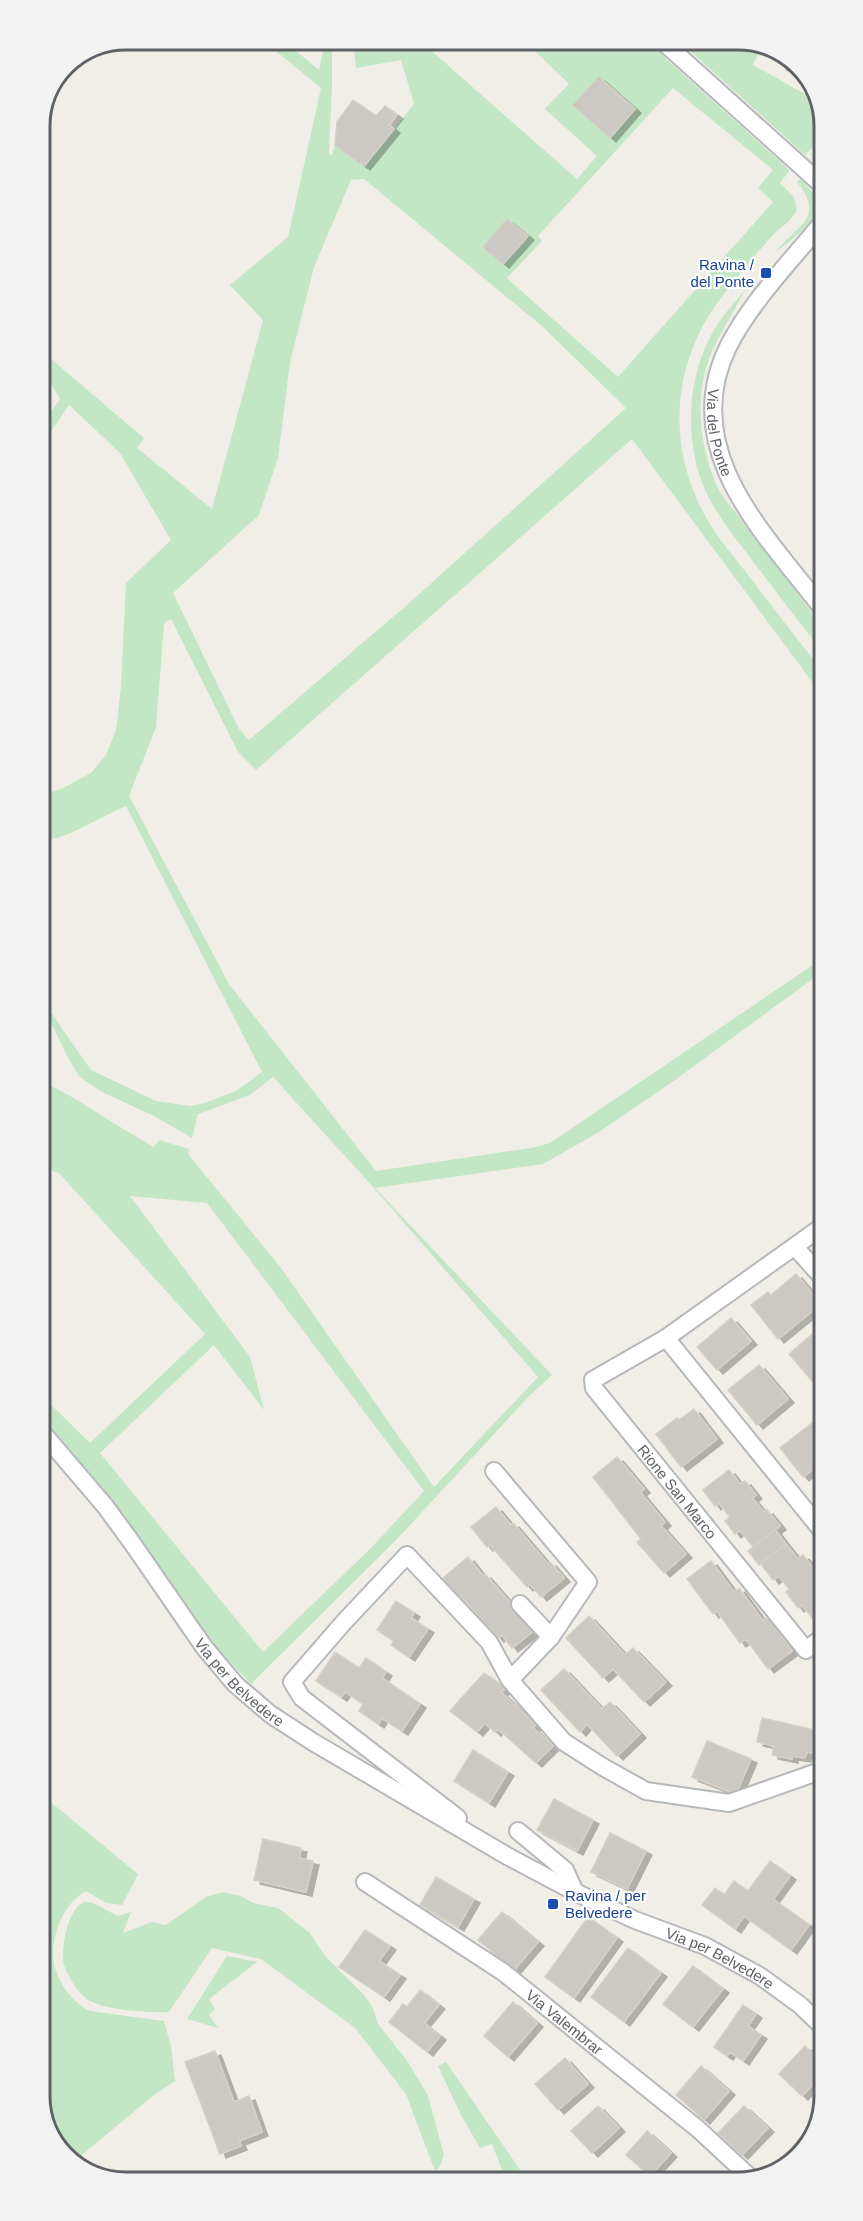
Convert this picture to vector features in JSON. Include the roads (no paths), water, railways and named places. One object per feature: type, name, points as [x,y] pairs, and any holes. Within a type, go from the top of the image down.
[{"type":"street","points":[[672,50],[814,178]]},
{"type":"street","name":"Via del Ponte","points":[[814,233],[737,332],[720,370],[714,414],[715,434],[726,475],[759,527],[814,598]]},
{"type":"street","name":"Rione San Marco","points":[[814,1233],[666,1338],[593,1380],[594,1388],[806,1650],[814,1643]]},
{"type":"street","points":[[795,1247],[814,1268]]},
{"type":"street","points":[[666,1338],[814,1521]]},
{"type":"street","name":"Via per Belvedere","points":[[50,1442],[124,1531],[204,1647],[247,1695],[270,1714],[313,1742],[508,1857],[574,1892],[635,1920],[705,1946],[760,1976],[800,2005],[814,2018]]},
{"type":"street","points":[[494,1471],[588,1582],[551,1637],[510,1680]]},
{"type":"street","name":"Via per Belvedere","points":[[508,1857],[302,1698],[292,1682],[407,1555],[489,1642],[510,1680],[564,1742],[646,1791],[729,1803],[814,1773]]},
{"type":"street","points":[[520,1604],[551,1637]]},
{"type":"street","points":[[518,1831],[565,1870],[574,1892]]},
{"type":"street","name":"Via Valembrar","points":[[365,1882],[502,1972],[698,2129],[744,2171]]},
{"type":"place","name":"Ravina / del Ponte","points":[[766,273]]},
{"type":"place","name":"Ravina / per Belvedere","points":[[553,1904]]}]
